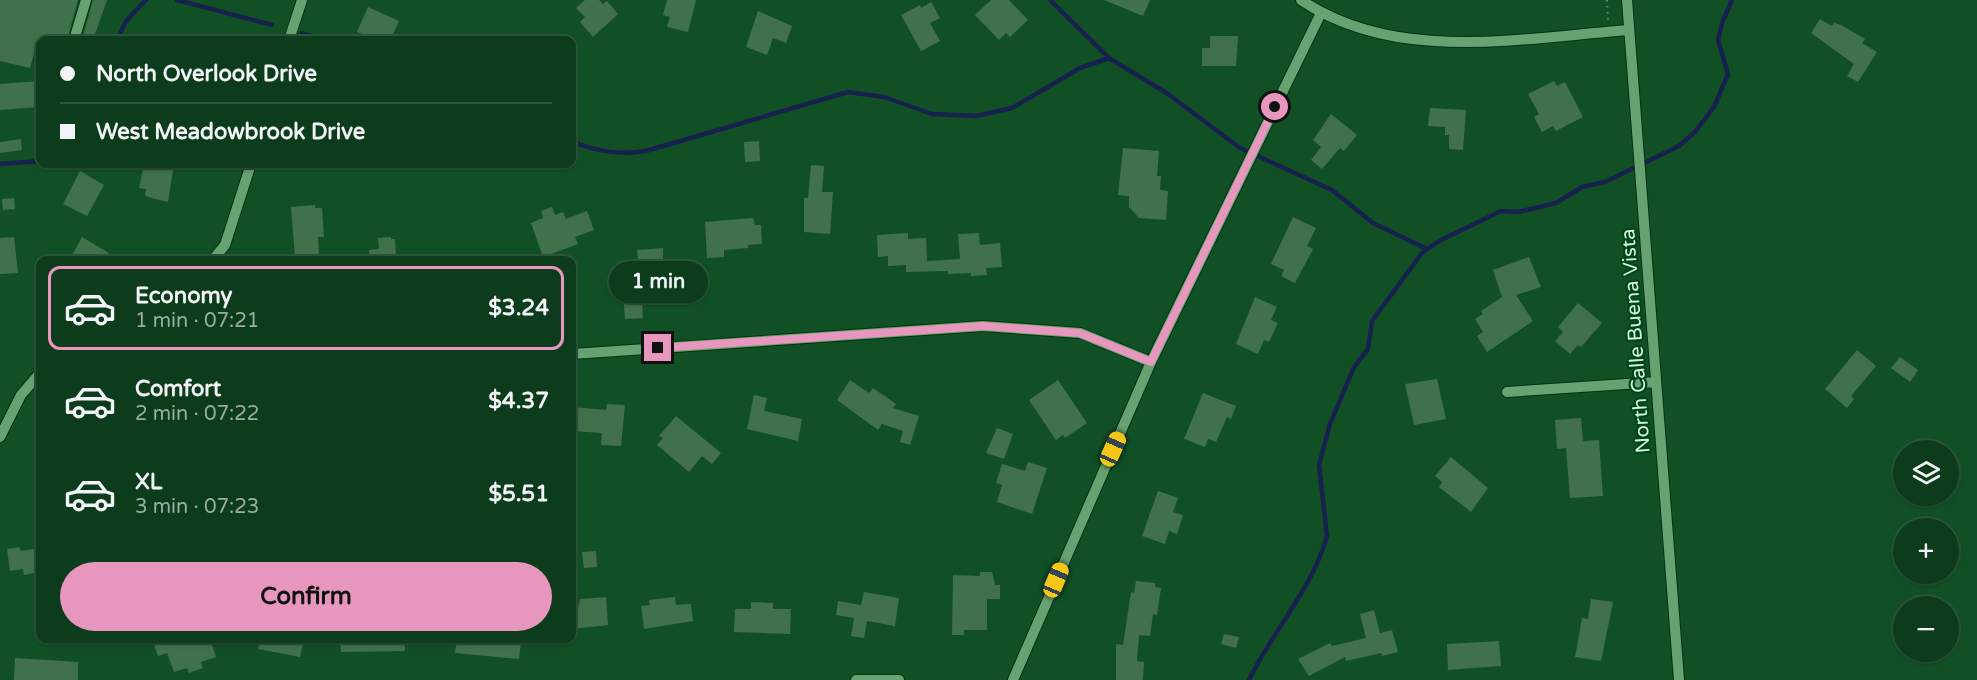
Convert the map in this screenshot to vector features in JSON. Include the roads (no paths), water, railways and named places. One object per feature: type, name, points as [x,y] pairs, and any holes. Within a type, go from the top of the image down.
[{"type":"street","points":[[75,36],[86,0]]},
{"type":"street","points":[[290,36],[302,0]]},
{"type":"street","points":[[1300,0],[1321,13],[1366,29],[1440,42],[1473,42],[1629,30]]},
{"type":"street","name":"North Calle Buena Vista","points":[[1627,0],[1679,680]]},
{"type":"street","points":[[1012,680],[1151,362],[1321,13]]},
{"type":"street","points":[[216,256],[225,245],[250,168]]},
{"type":"street","points":[[576,354],[983,326],[1080,333],[1151,362]]},
{"type":"street","points":[[0,437],[21,395],[36,377]]},
{"type":"street","points":[[1507,392],[1656,382]]},
{"type":"street","points":[[856,680],[899,680]]},
{"type":"waterway","points":[[119,36],[126,21],[146,0]]},
{"type":"waterway","points":[[177,0],[272,25]]},
{"type":"waterway","points":[[1050,0],[1109,58],[1168,94],[1240,148],[1332,190],[1373,223],[1427,249]]},
{"type":"waterway","points":[[1249,680],[1312,574],[1327,536],[1319,465],[1330,424],[1354,367],[1368,349],[1372,321],[1422,253],[1439,241],[1501,211],[1518,212],[1556,203],[1582,187],[1605,182],[1679,146],[1695,132],[1714,107],[1728,74],[1718,40],[1722,23],[1732,0]]},
{"type":"waterway","points":[[302,33],[311,36]]},
{"type":"waterway","points":[[576,143],[608,152],[646,151],[848,92],[884,97],[932,114],[976,116],[1012,108],[1080,68],[1109,58]]},
{"type":"waterway","points":[[0,164],[36,161]]}]
